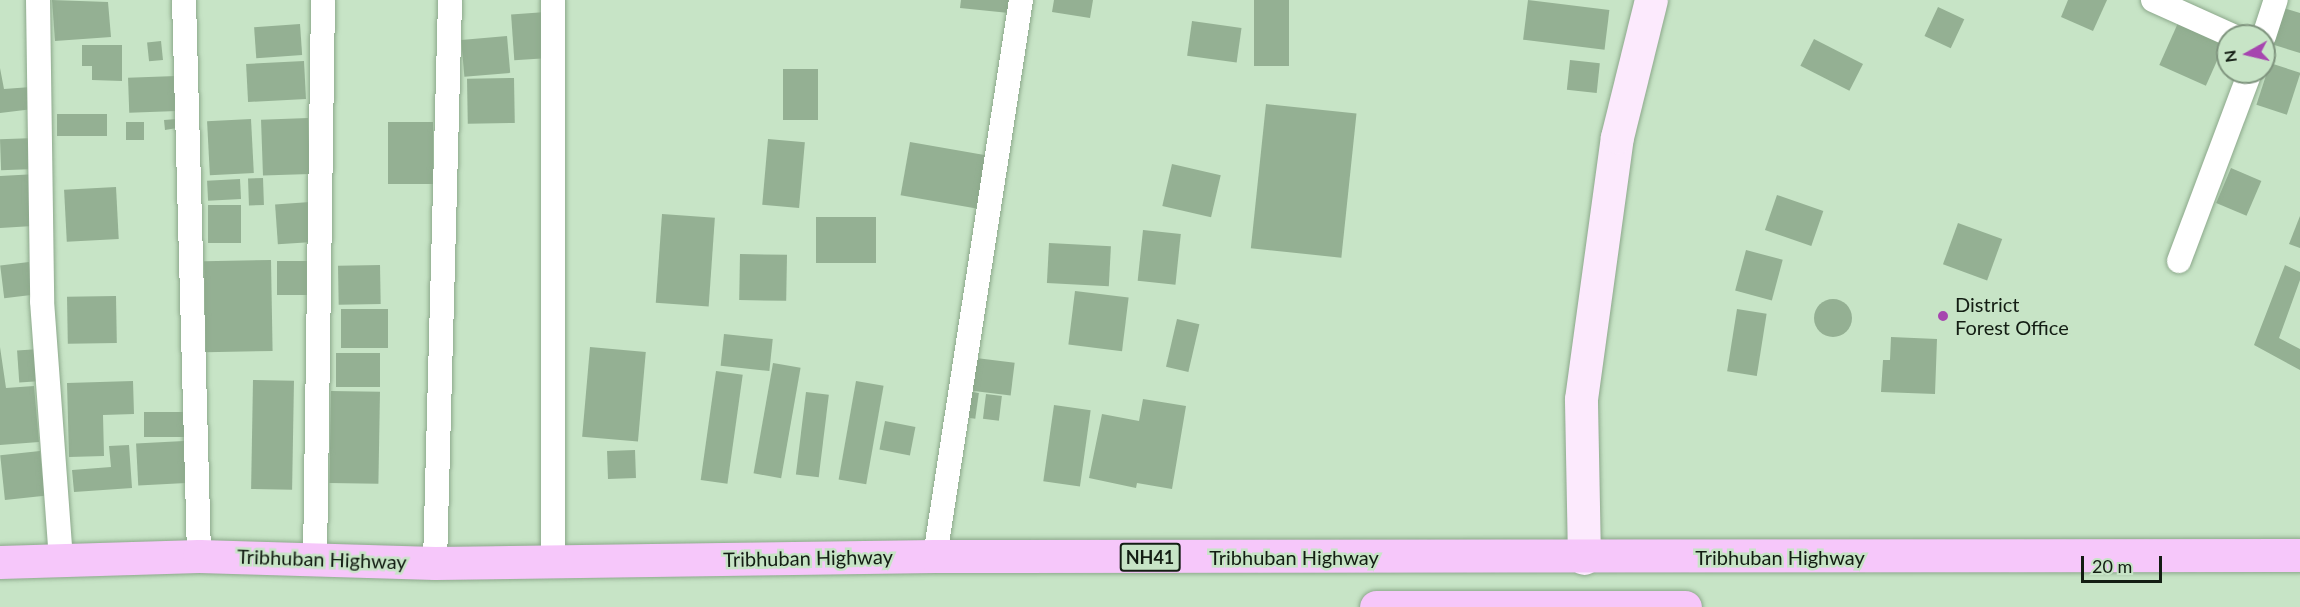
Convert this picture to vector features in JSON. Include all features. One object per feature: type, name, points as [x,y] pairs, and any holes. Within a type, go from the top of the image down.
[{"type":"highway","name":"Tribhuban Highway","points":[[0,562],[62,562],[199,556],[435,562],[935,556],[1584,558],[2300,555]]},
{"type":"highway","points":[[1376,607],[1685,607]]},
{"type":"main road","points":[[1584,558],[1581,399],[1617,137],[1651,0]]},
{"type":"street","points":[[38,0],[42,301],[62,562]]},
{"type":"street","points":[[184,0],[199,556]]},
{"type":"street","points":[[315,559],[323,0]]},
{"type":"street","points":[[435,562],[450,0]]},
{"type":"street","points":[[553,0],[553,561]]},
{"type":"street","points":[[935,556],[1022,0]]},
{"type":"street","points":[[2153,0],[2216,28]]},
{"type":"street","points":[[2268,24],[2276,0]]},
{"type":"street","points":[[2179,261],[2245,84]]},
{"type":"building","points":[[52,0],[108,2],[111,37],[55,41]]},
{"type":"building","points":[[961,0],[1010,0],[1009,13],[960,8]]},
{"type":"building","points":[[1054,0],[1093,0],[1090,18],[1052,12]]},
{"type":"building","points":[[1254,0],[1289,0],[1289,66],[1254,66]]},
{"type":"building","points":[[1528,0],[1609,10],[1605,50],[1523,40]]},
{"type":"building","points":[[2068,0],[2107,0],[2093,31],[2061,17]]},
{"type":"building","points":[[1938,7],[1964,19],[1951,48],[1924,36]]},
{"type":"building","points":[[2280,7],[2300,13],[2300,53],[2276,46],[2274,24]]},
{"type":"building","points":[[546,12],[549,58],[514,60],[511,14]]},
{"type":"building","points":[[1192,21],[1242,28],[1237,63],[1187,56]]},
{"type":"building","points":[[2178,23],[2216,40],[2216,63],[2206,86],[2159,65]]},
{"type":"building","points":[[300,24],[302,55],[256,58],[254,27]]},
{"type":"building","points":[[507,36],[510,73],[464,77],[461,40]]},
{"type":"building","points":[[1814,39],[1863,64],[1849,91],[1800,66]]},
{"type":"building","points":[[161,41],[163,60],[149,61],[147,42]]},
{"type":"building","points":[[82,45],[122,45],[122,81],[92,80],[92,66],[82,66]]},
{"type":"building","points":[[1570,60],[1600,63],[1597,93],[1567,90]]},
{"type":"building","points":[[304,61],[306,99],[248,102],[246,64]]},
{"type":"building","points":[[2276,65],[2300,73],[2287,115],[2256,105],[2263,84],[2276,84]]},
{"type":"building","points":[[0,68],[4,89],[31,87],[33,109],[0,113]]},
{"type":"building","points":[[783,69],[818,69],[818,120],[783,120]]},
{"type":"building","points":[[176,76],[177,111],[129,113],[128,78]]},
{"type":"building","points":[[514,78],[515,123],[468,124],[467,79]]},
{"type":"building","points":[[1266,104],[1357,114],[1341,258],[1251,248]]},
{"type":"building","points":[[57,114],[107,114],[107,136],[57,136]]},
{"type":"building","points":[[308,118],[310,174],[263,176],[261,120]]},
{"type":"building","points":[[177,119],[177,128],[165,130],[164,120]]},
{"type":"building","points":[[251,119],[254,173],[210,175],[207,121]]},
{"type":"building","points":[[126,122],[144,122],[144,140],[126,140]]},
{"type":"building","points":[[388,122],[433,122],[433,184],[388,184]]},
{"type":"building","points":[[35,138],[36,169],[1,170],[0,139]]},
{"type":"building","points":[[768,139],[805,142],[799,208],[762,205]]},
{"type":"building","points":[[910,142],[986,155],[976,209],[901,195]]},
{"type":"building","points":[[1172,164],[1221,175],[1211,217],[1162,206]]},
{"type":"building","points":[[2231,168],[2261,181],[2247,216],[2216,203]]},
{"type":"building","points":[[37,174],[33,226],[0,228],[0,176]]},
{"type":"building","points":[[263,178],[264,205],[249,206],[248,179]]},
{"type":"building","points":[[240,179],[241,199],[208,201],[207,181]]},
{"type":"building","points":[[116,187],[119,239],[67,242],[64,190]]},
{"type":"building","points":[[1777,195],[1823,211],[1811,246],[1765,230]]},
{"type":"building","points":[[310,202],[313,242],[278,244],[275,204]]},
{"type":"building","points":[[208,205],[241,205],[241,243],[208,243]]},
{"type":"building","points":[[662,214],[715,218],[709,306],[656,303]]},
{"type":"building","points":[[2300,216],[2300,248],[2289,244]]},
{"type":"building","points":[[816,217],[876,217],[876,263],[816,263]]},
{"type":"building","points":[[1958,223],[2002,239],[1987,280],[1943,264]]},
{"type":"building","points":[[1143,230],[1181,234],[1175,285],[1138,281]]},
{"type":"building","points":[[1049,243],[1111,246],[1109,286],[1047,283]]},
{"type":"building","points":[[1746,250],[1783,260],[1772,300],[1735,291]]},
{"type":"building","points":[[740,254],[787,255],[786,301],[739,300]]},
{"type":"building","points":[[271,260],[273,351],[206,352],[204,261]]},
{"type":"building","points":[[277,261],[308,261],[308,295],[277,295]]},
{"type":"building","points":[[29,262],[33,295],[4,298],[0,266]]},
{"type":"building","points":[[380,265],[381,304],[339,305],[338,266]]},
{"type":"building","points":[[2285,265],[2300,272],[2300,280],[2279,338],[2300,349],[2300,370],[2254,345]]},
{"type":"building","points":[[1075,291],[1129,298],[1122,351],[1068,345]]},
{"type":"building","points":[[116,296],[117,343],[68,344],[67,297]]},
{"type":"building","points":[[1833,299],[1846,305],[1852,318],[1846,331],[1833,337],[1820,331],[1814,318],[1820,305]]},
{"type":"building","points":[[341,309],[388,309],[388,348],[341,348]]},
{"type":"building","points":[[1737,309],[1767,314],[1757,376],[1727,371]]},
{"type":"building","points":[[1177,319],[1199,324],[1188,372],[1166,367]]},
{"type":"building","points":[[724,334],[773,339],[769,371],[721,366]]},
{"type":"building","points":[[1891,337],[1937,339],[1935,394],[1881,392],[1883,360],[1890,360]]},
{"type":"building","points":[[0,347],[6,388],[34,386],[39,442],[0,445]]},
{"type":"building","points":[[590,347],[646,352],[638,442],[582,437]]},
{"type":"building","points":[[40,349],[42,381],[19,383],[17,351]]},
{"type":"building","points":[[336,353],[380,353],[380,387],[336,387]]},
{"type":"building","points":[[968,357],[1015,363],[1011,395],[964,390]]},
{"type":"building","points":[[773,363],[801,368],[781,478],[754,473]]},
{"type":"building","points":[[716,371],[743,375],[727,484],[701,480]]},
{"type":"building","points":[[253,380],[294,381],[292,490],[251,489]]},
{"type":"building","points":[[133,381],[134,414],[103,415],[104,456],[69,457],[67,383]]},
{"type":"building","points":[[856,381],[884,386],[866,484],[839,479]]},
{"type":"building","points":[[331,391],[380,392],[378,484],[329,483]]},
{"type":"building","points":[[965,391],[979,393],[975,419],[961,417]]},
{"type":"building","points":[[806,392],[829,395],[819,477],[796,474]]},
{"type":"building","points":[[986,394],[1002,396],[999,421],[983,419]]},
{"type":"building","points":[[1143,399],[1186,406],[1172,489],[1137,483],[1136,488],[1089,478],[1102,414],[1139,421]]},
{"type":"building","points":[[1054,405],[1091,410],[1080,486],[1043,481]]},
{"type":"building","points":[[144,412],[189,412],[189,437],[144,437]]},
{"type":"building","points":[[885,421],[915,427],[910,455],[879,449]]},
{"type":"building","points":[[184,441],[186,483],[138,485],[136,444]]},
{"type":"building","points":[[129,445],[132,488],[74,492],[72,470],[111,467],[109,446]]},
{"type":"building","points":[[635,450],[636,478],[608,479],[607,451]]},
{"type":"building","points":[[40,451],[45,496],[5,500],[0,455]]},
{"type":"place","name":"District Forest Office","points":[[1943,316]]}]
